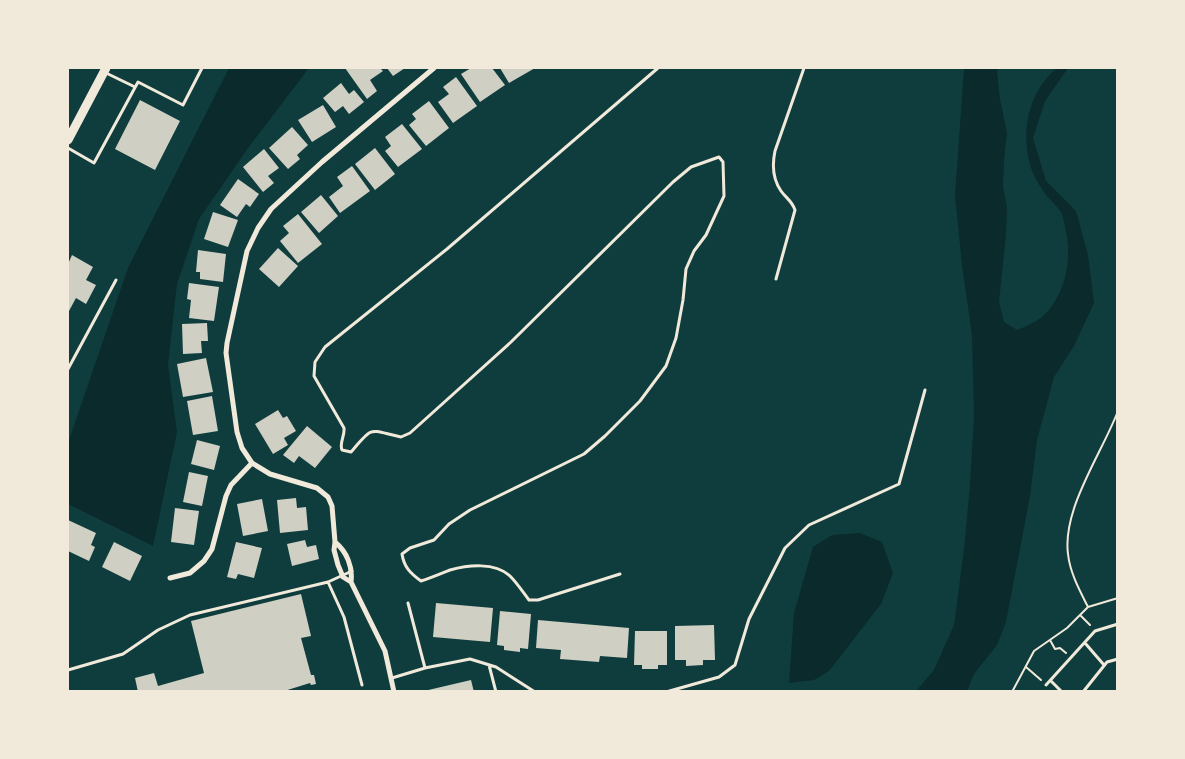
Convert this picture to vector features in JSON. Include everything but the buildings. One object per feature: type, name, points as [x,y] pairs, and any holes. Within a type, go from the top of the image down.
[{"type":"main road","points":[[68,140],[105,70]]},
{"type":"street","points":[[394,692],[385,652],[351,582],[342,575],[338,565],[334,550],[332,506],[328,497],[318,488],[270,474],[252,463],[242,448],[237,432],[226,353],[228,333],[248,251],[258,228],[271,210],[322,162],[434,68]]},
{"type":"street","points":[[170,578],[190,572],[204,561],[212,549],[226,496],[231,485],[252,463]]},
{"type":"street","points":[[335,542],[341,547],[352,571],[351,582]]},
{"type":"lane","points":[[68,148],[94,163],[138,82],[183,105],[202,68]]},
{"type":"lane","points":[[620,574],[538,600],[529,600],[508,574],[496,569],[476,565],[451,570],[421,581],[410,573],[404,563],[402,554],[410,548],[434,540],[449,524],[470,510],[584,454],[640,401],[666,366],[676,338],[686,270],[694,252],[706,235],[724,196],[723,162],[718,157],[692,167],[673,182],[511,342],[410,433],[401,437],[373,431],[368,432],[351,452],[342,450],[340,446],[344,428],[314,376],[315,362],[325,347],[447,249],[658,68]]},
{"type":"lane","points":[[776,279],[795,210],[792,203],[781,191],[772,165],[775,151],[804,68]]},
{"type":"lane","points":[[105,70],[135,87]]},
{"type":"lane","points":[[68,369],[116,280]]},
{"type":"lane","points":[[666,692],[719,677],[735,665],[749,619],[785,548],[809,525],[899,484],[925,390]]},
{"type":"lane","points":[[68,670],[123,654],[158,630],[190,615],[328,582],[352,571]]},
{"type":"lane","points":[[328,582],[344,618],[362,685]]},
{"type":"lane","points":[[408,603],[425,668]]},
{"type":"lane","points":[[1046,685],[1095,630],[1118,624]]},
{"type":"lane","points":[[1085,643],[1104,665]]},
{"type":"lane","points":[[392,678],[425,668],[470,659],[496,667],[535,692]]},
{"type":"lane","points":[[1083,692],[1107,662],[1118,659]]},
{"type":"lane","points":[[489,665],[496,692]]},
{"type":"lane","points":[[1051,680],[1062,692]]},
{"type":"path","points":[[1088,607],[1076,584],[1068,554],[1067,536],[1078,498],[1116,420],[1118,411]]},
{"type":"path","points":[[1012,692],[1034,651],[1067,628],[1088,607],[1118,598]]},
{"type":"path","points":[[1080,615],[1085,619]]},
{"type":"path","points":[[1050,640],[1055,649],[1060,648]]},
{"type":"path","points":[[1026,667],[1036,676]]},
{"type":"water","points":[[229,68],[309,68],[248,148],[199,219],[177,284],[168,365],[177,432],[153,546],[68,504],[68,443],[128,268]]},
{"type":"water","points":[[964,68],[998,68],[1000,99],[1007,133],[1003,187],[1007,207],[1006,234],[999,302],[1004,322],[1017,330],[1038,320],[1050,309],[1062,288],[1068,264],[1067,239],[1063,217],[1034,175],[1026,141],[1029,114],[1039,89],[1057,68],[1068,68],[1045,101],[1033,138],[1046,181],[1076,211],[1088,255],[1094,303],[1074,346],[1054,377],[1037,440],[1030,496],[1006,622],[997,645],[974,674],[967,691],[916,691],[934,670],[954,625],[970,485],[974,416],[972,335],[955,195]]},
{"type":"water","points":[[860,533],[882,542],[893,573],[881,604],[829,671],[814,680],[789,683],[794,613],[813,547],[832,535]]}]
